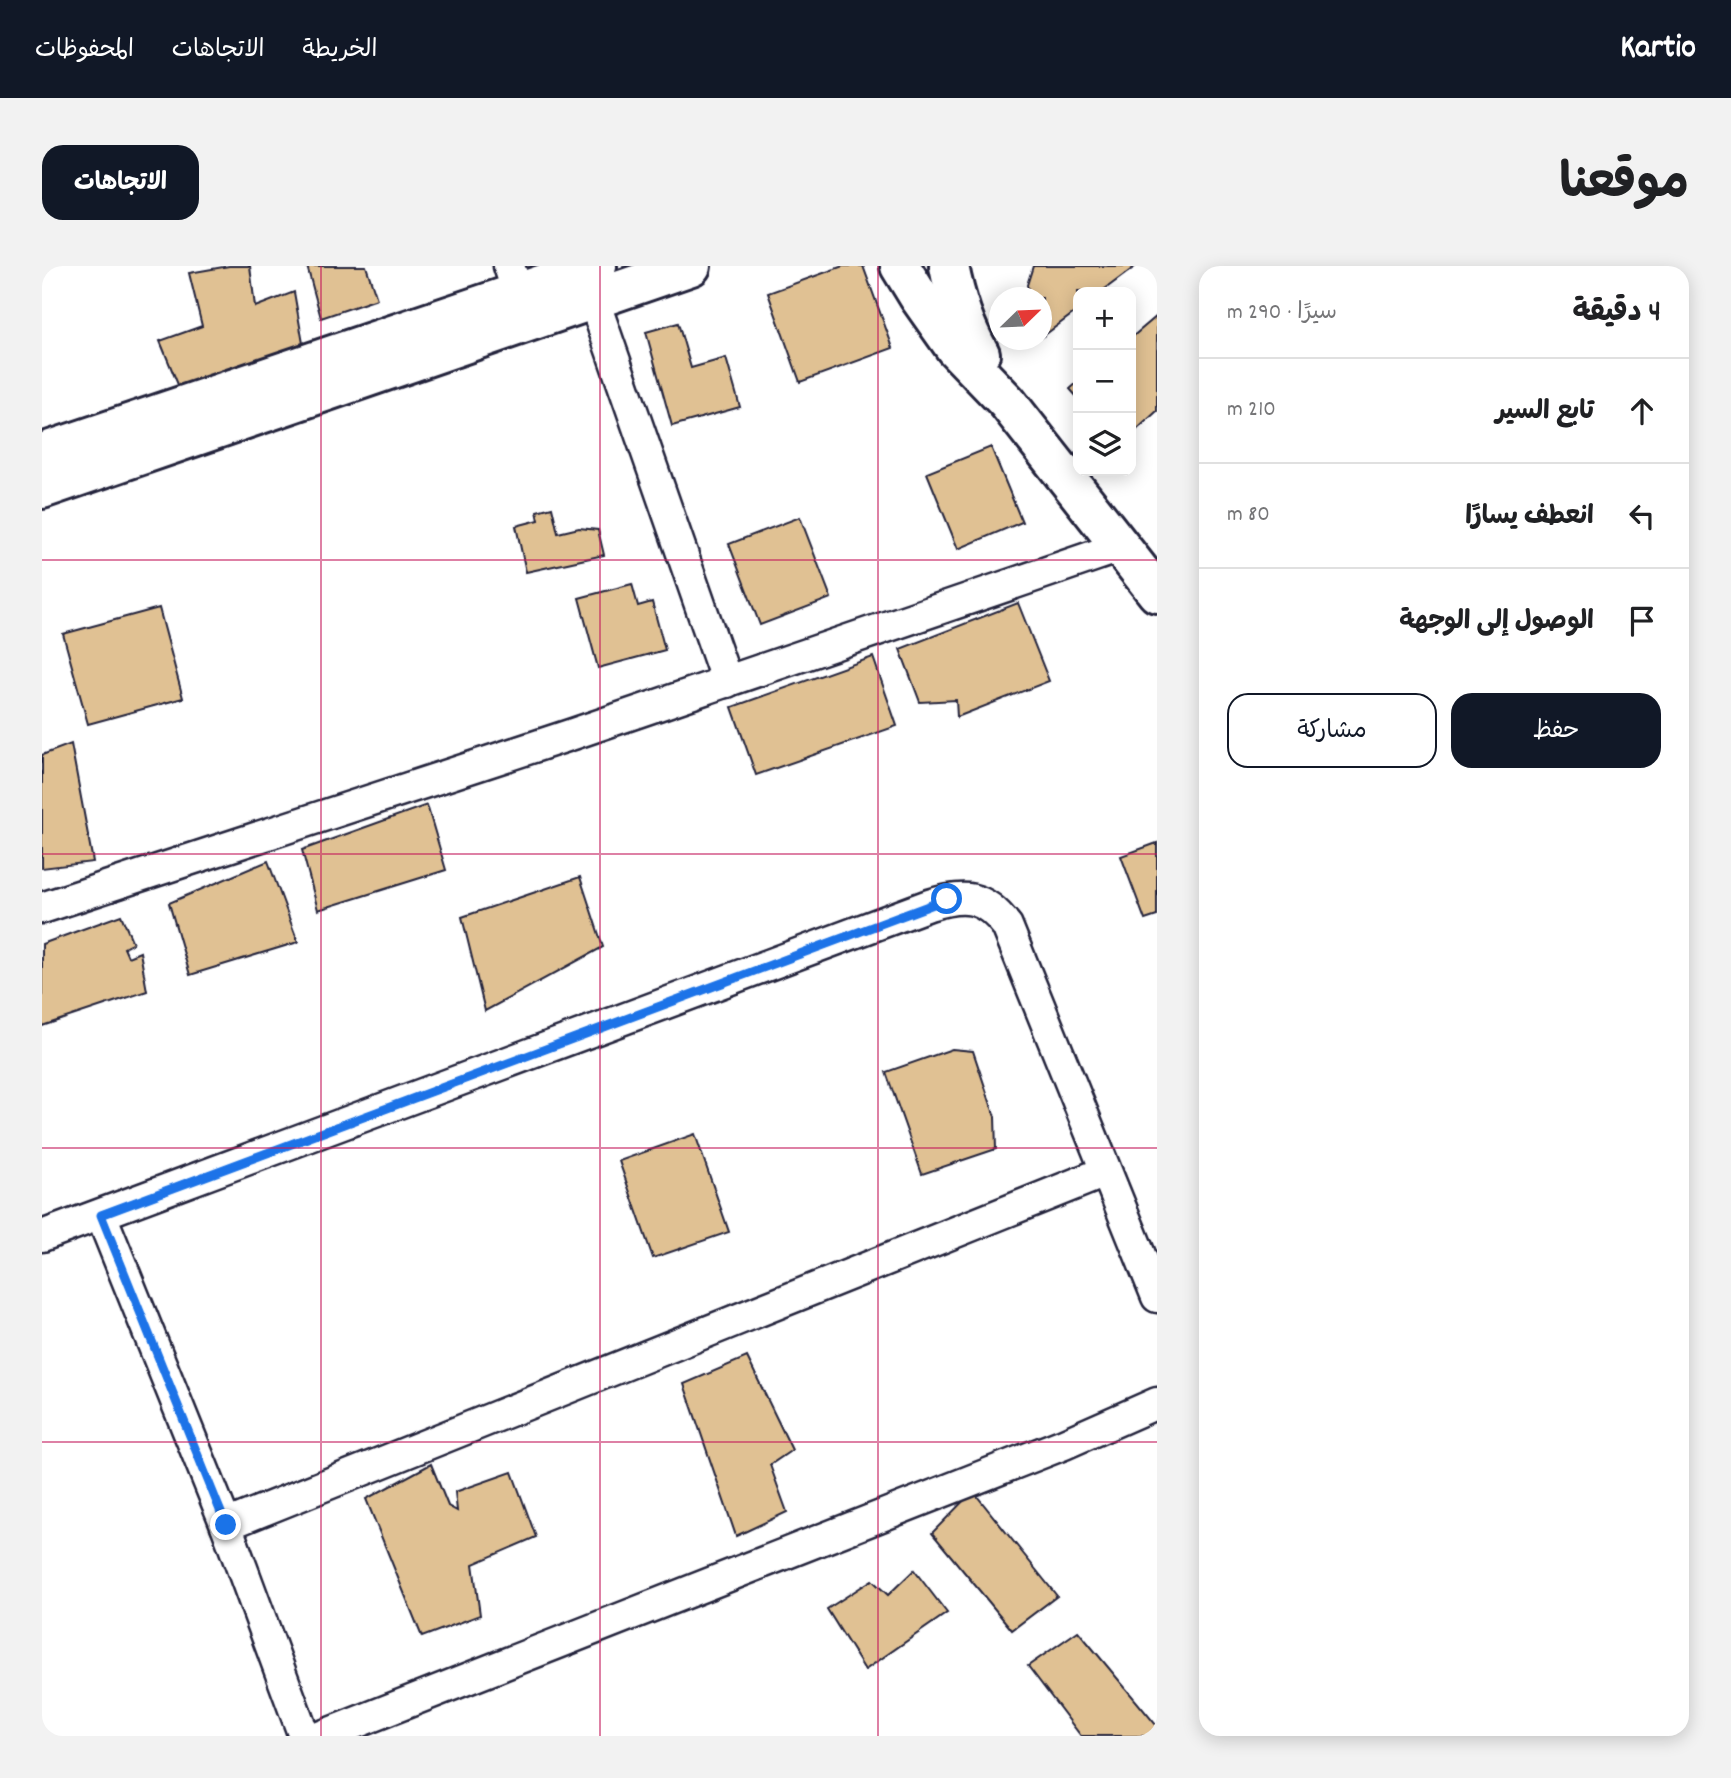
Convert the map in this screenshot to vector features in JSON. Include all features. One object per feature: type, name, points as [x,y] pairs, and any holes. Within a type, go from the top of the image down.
[{"type":"street","points":[[42,489],[595,283],[691,266]]},
{"type":"street","points":[[900,266],[955,348],[1007,402],[1120,547],[1154,583]]},
{"type":"street","points":[[949,266],[954,293],[966,328],[1007,402]]},
{"type":"street","points":[[42,453],[514,279],[595,283]]},
{"type":"street","points":[[595,283],[727,682]]},
{"type":"street","points":[[42,908],[573,734],[1120,547]]},
{"type":"street","points":[[42,1236],[929,905],[947,899],[965,898],[980,902],[995,911],[1007,926],[1157,1297]]},
{"type":"street","points":[[226,1525],[1105,1172]]},
{"type":"street","points":[[101,1215],[226,1525],[304,1736]]},
{"type":"street","points":[[322,1736],[1041,1453],[1157,1403]]},
{"type":"building","points":[[229,266],[250,266],[255,307],[294,292],[304,349],[181,392],[160,341],[202,326],[189,273]]},
{"type":"building","points":[[307,266],[366,266],[377,299],[321,318]]},
{"type":"building","points":[[843,266],[863,266],[893,348],[800,382],[768,293]]},
{"type":"building","points":[[1033,266],[1136,266],[1108,287],[1073,287],[1073,314],[1052,330],[1052,287],[1027,285]]},
{"type":"building","points":[[1157,316],[1157,411],[1136,430],[1136,350],[1136,334]]},
{"type":"building","points":[[678,323],[691,368],[726,358],[740,407],[672,426],[646,332]]},
{"type":"building","points":[[991,447],[1022,522],[958,549],[927,473]]},
{"type":"building","points":[[552,507],[558,533],[579,528],[598,530],[604,555],[526,572],[516,526],[539,520],[537,511]]},
{"type":"building","points":[[800,517],[831,598],[760,625],[729,544]]},
{"type":"building","points":[[632,584],[638,606],[652,602],[665,650],[598,668],[579,598]]},
{"type":"building","points":[[1018,603],[1049,681],[957,717],[956,700],[920,702],[900,649]]},
{"type":"building","points":[[159,608],[183,698],[88,724],[63,634]]},
{"type":"building","points":[[873,657],[897,726],[756,775],[732,707]]},
{"type":"building","points":[[71,744],[93,862],[42,868],[42,755]]},
{"type":"building","points":[[427,805],[446,870],[318,910],[302,850]]},
{"type":"building","points":[[1157,843],[1157,916],[1145,920],[1121,856]]},
{"type":"building","points":[[268,861],[298,942],[190,975],[169,903]]},
{"type":"building","points":[[580,877],[603,947],[485,1011],[462,917]]},
{"type":"building","points":[[121,915],[133,943],[124,948],[128,957],[140,952],[147,991],[42,1026],[42,944]]},
{"type":"building","points":[[952,1049],[973,1051],[995,1117],[996,1149],[922,1174],[886,1072]]},
{"type":"building","points":[[695,1134],[729,1232],[653,1258],[619,1161]]},
{"type":"building","points":[[747,1357],[792,1450],[770,1465],[787,1512],[736,1536],[684,1384]]},
{"type":"building","points":[[431,1464],[448,1506],[457,1511],[455,1492],[512,1472],[536,1537],[473,1564],[480,1615],[422,1637],[366,1499]]},
{"type":"building","points":[[973,1491],[1057,1596],[1012,1630],[932,1533]]},
{"type":"building","points":[[914,1570],[947,1613],[865,1670],[827,1609],[872,1580],[888,1595]]},
{"type":"building","points":[[1078,1631],[1157,1726],[1157,1736],[1081,1736],[1028,1666]]},
{"type":"route","points":[[226,1525],[101,1215],[947,899]]}]
